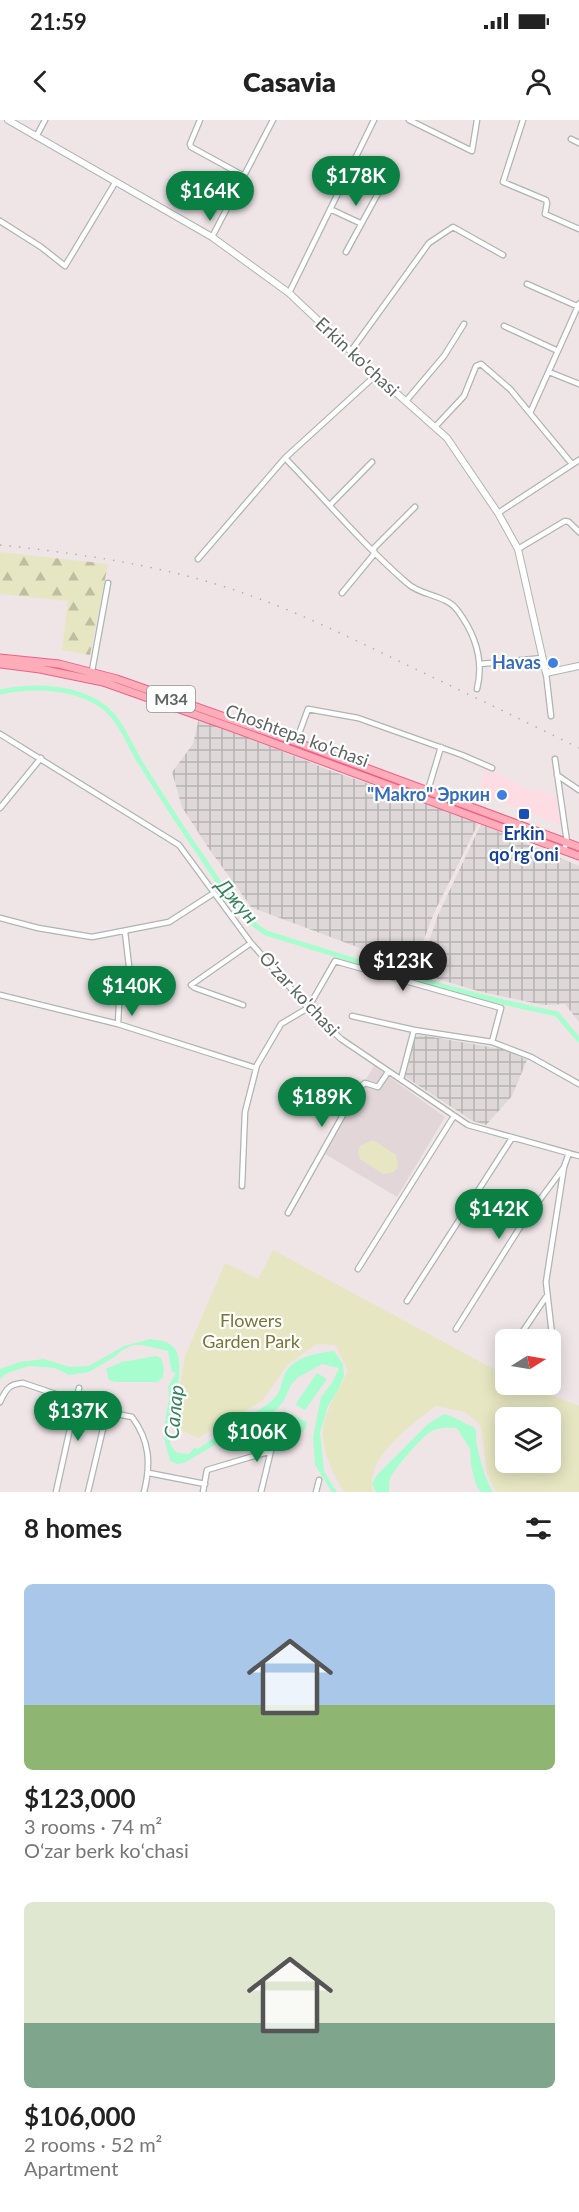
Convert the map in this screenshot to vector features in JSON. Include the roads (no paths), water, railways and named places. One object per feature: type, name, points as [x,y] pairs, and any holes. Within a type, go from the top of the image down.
[{"type":"main road","name":"Erkin ko'chasi","points":[[8,120],[212,237],[289,293],[447,438],[498,513],[518,549],[546,673]]},
{"type":"main road","name":"Choshtepa ko'chasi","points":[[0,658],[51,663],[92,672],[296,742],[337,761],[566,845],[579,847]]},
{"type":"main road","name":"Choshtepa ko'chasi","points":[[0,664],[40,669],[103,682],[428,790],[566,845],[579,856]]},
{"type":"main road","points":[[546,673],[579,666]]},
{"type":"street","points":[[36,137],[45,120]]},
{"type":"street","points":[[200,120],[190,144],[191,147],[244,176]]},
{"type":"street","points":[[212,237],[273,120]]},
{"type":"street","points":[[289,293],[374,120]]},
{"type":"street","points":[[409,120],[472,152],[477,120]]},
{"type":"street","points":[[523,120],[503,182],[546,200],[545,214],[579,229]]},
{"type":"street","points":[[571,140],[579,143]]},
{"type":"street","points":[[346,252],[388,175]]},
{"type":"street","points":[[0,221],[41,247],[65,266],[116,183]]},
{"type":"street","points":[[330,209],[360,224]]},
{"type":"street","points":[[351,351],[429,243],[453,227],[503,255]]},
{"type":"street","points":[[526,284],[579,306],[530,413]]},
{"type":"street","points":[[406,401],[444,356],[464,324]]},
{"type":"street","points":[[504,326],[558,351]]},
{"type":"street","points":[[435,427],[464,396],[476,366],[483,365],[510,389],[572,464]]},
{"type":"street","points":[[549,372],[579,384]]},
{"type":"street","points":[[198,559],[285,458],[376,375]]},
{"type":"street","points":[[285,458],[409,586],[430,593],[456,608],[475,643],[480,664],[477,688]]},
{"type":"street","points":[[498,513],[579,460]]},
{"type":"street","points":[[330,505],[372,462]]},
{"type":"street","points":[[375,553],[373,549],[375,546],[415,507]]},
{"type":"street","points":[[518,549],[565,521],[579,532]]},
{"type":"street","points":[[342,593],[375,553]]},
{"type":"street","points":[[92,672],[108,583]]},
{"type":"street","points":[[480,664],[543,658]]},
{"type":"street","name":"Erkin ko'chasi","points":[[546,673],[551,716]]},
{"type":"street","points":[[296,742],[308,709],[358,718],[441,747],[492,768]]},
{"type":"street","name":"O'zar ko'chasi","points":[[0,734],[179,845],[251,943],[308,1008],[341,1040],[468,1125],[579,1156]]},
{"type":"street","points":[[428,790],[441,747]]},
{"type":"street","points":[[0,808],[41,758]]},
{"type":"street","points":[[555,759],[566,845]]},
{"type":"street","points":[[557,775],[579,790]]},
{"type":"street","points":[[0,918],[38,928],[92,937],[169,922],[214,893]]},
{"type":"street","points":[[118,1024],[119,1004],[129,966],[125,932]]},
{"type":"street","points":[[243,1005],[191,985],[251,943]]},
{"type":"street","points":[[242,1186],[245,1112],[256,1068],[281,1024],[308,1008],[335,961],[501,1008],[492,1042]]},
{"type":"street","points":[[0,994],[118,1024],[256,1068]]},
{"type":"street","points":[[352,1016],[414,1030],[492,1042],[531,1057],[579,1084]]},
{"type":"street","points":[[401,1079],[414,1030]]},
{"type":"street","points":[[288,1213],[357,1090],[365,1083],[378,1087],[388,1072]]},
{"type":"street","points":[[358,1269],[454,1116]]},
{"type":"street","points":[[407,1301],[512,1138]]},
{"type":"street","points":[[550,1329],[546,1296],[547,1269],[564,1167],[569,1153]]},
{"type":"street","points":[[456,1329],[522,1224],[564,1167]]},
{"type":"street","points":[[524,1329],[546,1296]]},
{"type":"street","points":[[0,1402],[7,1388],[14,1383],[23,1383],[76,1401]]},
{"type":"street","points":[[56,1492],[79,1388]]},
{"type":"street","points":[[88,1492],[107,1412],[132,1417],[137,1424],[149,1454],[149,1473],[144,1492]]},
{"type":"street","points":[[261,1492],[274,1438]]},
{"type":"street","points":[[203,1492],[207,1470],[271,1451]]},
{"type":"street","points":[[149,1473],[205,1484]]},
{"type":"street","points":[[316,1492],[319,1480]]},
{"type":"waterway","name":"Джун","points":[[0,692],[27,688],[68,691],[94,701],[111,713],[178,822],[223,888],[238,909],[266,933],[374,967],[557,1014],[579,1040]]},
{"type":"railway","points":[[0,545],[83,555],[138,565],[192,577],[243,593],[337,632],[579,748]]},
{"type":"place","name":"Havas","points":[[553,663]]},
{"type":"place","name":"\"Makro\" Эркин","points":[[502,795]]},
{"type":"place","name":"Erkin qoʻrgʻoni","points":[[524,814]]},
{"type":"park label","name":"Flowers Garden Park","points":[[251,1331]]},
{"type":"water label","name":"Салар","points":[[174,1412]]}]
